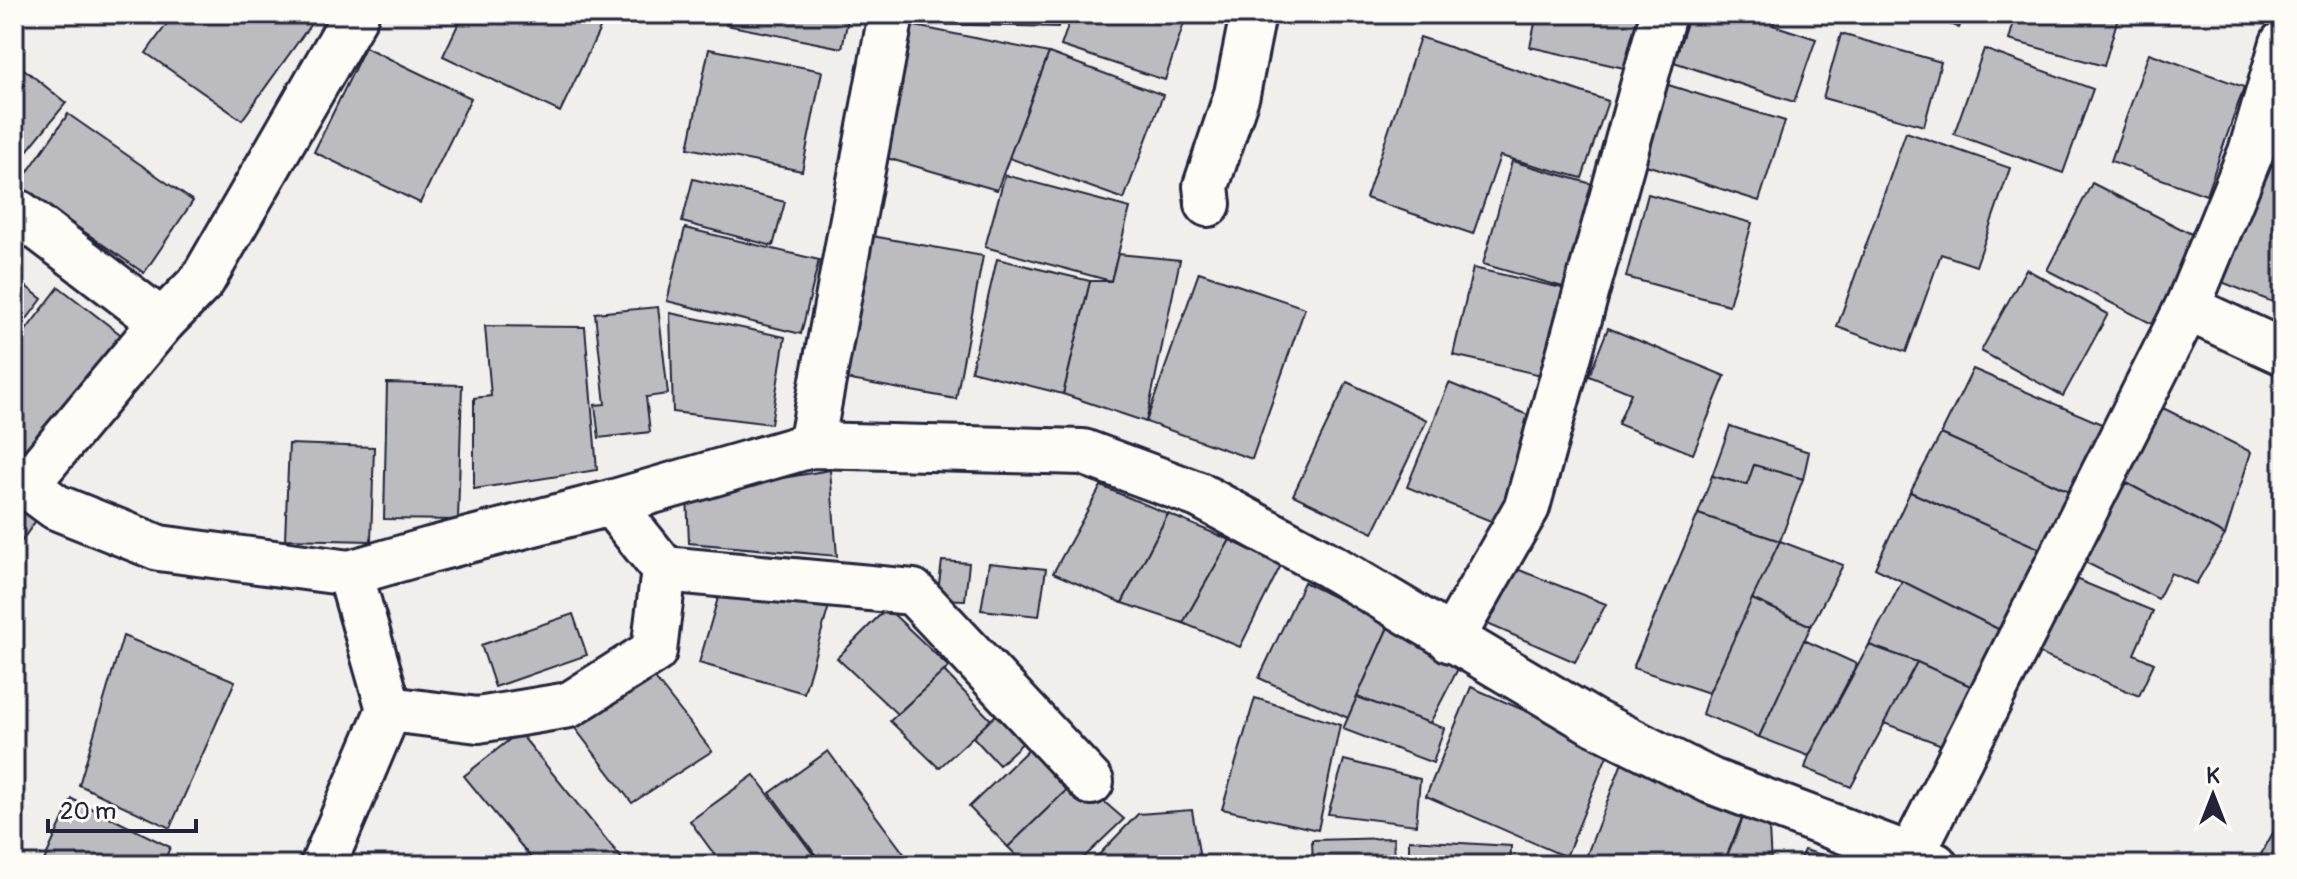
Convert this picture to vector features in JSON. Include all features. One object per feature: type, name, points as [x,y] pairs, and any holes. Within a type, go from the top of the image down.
[{"type":"street","points":[[356,14],[202,281],[20,480],[56,507],[159,548],[350,573],[811,445],[1083,452],[1199,495],[1330,566],[1591,721],[1711,781],[1923,861],[2187,308],[2251,152],[2283,43]]},
{"type":"street","points":[[811,445],[891,14]]},
{"type":"street","points":[[1208,204],[1206,186],[1237,94],[1253,14]]},
{"type":"street","points":[[1451,640],[1527,507],[1663,14]]},
{"type":"street","points":[[19,213],[162,322]]},
{"type":"street","points":[[2187,308],[2283,352]]},
{"type":"street","points":[[389,709],[478,720],[569,705],[654,651],[664,569],[611,503]]},
{"type":"street","points":[[664,569],[913,592],[1091,782]]},
{"type":"street","points":[[323,865],[389,709],[350,573]]},
{"type":"building","points":[[174,14],[318,14],[242,120],[146,53]]},
{"type":"building","points":[[463,14],[607,14],[560,112],[443,56]]},
{"type":"building","points":[[728,14],[849,14],[842,48],[726,25]]},
{"type":"building","points":[[927,14],[1059,14],[1058,27],[926,24]]},
{"type":"building","points":[[1072,14],[1187,14],[1165,80],[1061,46]]},
{"type":"building","points":[[1537,14],[1645,14],[1633,70],[1530,47]]},
{"type":"building","points":[[1690,14],[1773,14],[1776,15],[1773,25],[1816,39],[1794,102],[1674,62]]},
{"type":"building","points":[[1925,14],[1965,14],[1959,28]]},
{"type":"building","points":[[2016,14],[2119,14],[2104,66],[2009,40]]},
{"type":"building","points":[[905,24],[1049,53],[997,190],[880,156]]},
{"type":"building","points":[[1841,34],[1941,62],[1924,126],[1823,98]]},
{"type":"building","points":[[1420,37],[1608,101],[1582,178],[1500,156],[1473,234],[1366,198]]},
{"type":"building","points":[[365,47],[471,98],[420,203],[314,152]]},
{"type":"building","points":[[709,49],[822,71],[802,171],[688,148]]},
{"type":"building","points":[[1984,49],[2093,89],[2063,173],[1954,134]]},
{"type":"building","points":[[1049,53],[1163,95],[1124,199],[1009,158]]},
{"type":"building","points":[[2149,53],[2244,87],[2206,195],[2111,161]]},
{"type":"building","points":[[14,61],[66,103],[14,167]]},
{"type":"building","points":[[1665,84],[1785,121],[1759,201],[1640,163]]},
{"type":"building","points":[[68,114],[193,201],[144,273],[18,186]]},
{"type":"building","points":[[1906,132],[2010,168],[1976,266],[1941,254],[1906,352],[1837,327]]},
{"type":"building","points":[[1512,161],[1606,188],[1577,291],[1483,264]]},
{"type":"building","points":[[2265,163],[2283,170],[2283,306],[2219,281]]},
{"type":"building","points":[[1005,175],[1130,208],[1111,281],[985,247]]},
{"type":"building","points":[[693,179],[785,202],[773,246],[682,222]]},
{"type":"building","points":[[2092,183],[2205,241],[2160,328],[2047,270]]},
{"type":"building","points":[[1648,194],[1752,223],[1729,305],[1626,277]]},
{"type":"building","points":[[685,228],[819,260],[801,334],[667,301]]},
{"type":"building","points":[[861,234],[983,256],[956,399],[834,377]]},
{"type":"building","points":[[1118,254],[1180,260],[1146,422],[1063,394],[1090,281],[1111,281]]},
{"type":"building","points":[[997,259],[1090,281],[1063,394],[971,371]]},
{"type":"building","points":[[1473,268],[1571,290],[1550,377],[1453,355]]},
{"type":"building","points":[[2026,269],[2108,314],[2063,396],[1981,351]]},
{"type":"building","points":[[1199,272],[1305,308],[1252,459],[1146,422]]},
{"type":"building","points":[[14,277],[42,299],[14,336]]},
{"type":"building","points":[[59,287],[129,341],[36,461],[14,444],[14,346]]},
{"type":"building","points":[[658,307],[668,394],[646,397],[650,432],[599,438],[595,405],[605,404],[595,313]]},
{"type":"building","points":[[670,313],[785,337],[771,424],[673,412]]},
{"type":"building","points":[[485,326],[585,327],[597,470],[474,489],[474,398],[491,396]]},
{"type":"building","points":[[1608,328],[1725,376],[1693,454],[1618,424],[1631,393],[1589,376]]},
{"type":"building","points":[[1973,369],[2104,425],[2071,492],[1941,434]]},
{"type":"building","points":[[1347,382],[1427,420],[1373,533],[1293,495]]},
{"type":"building","points":[[387,383],[462,385],[458,520],[384,519]]},
{"type":"building","points":[[1449,383],[1545,422],[1503,526],[1407,487]]},
{"type":"building","points":[[2151,402],[2251,452],[2225,535],[2117,478]]},
{"type":"building","points":[[1730,426],[1809,452],[1803,479],[1754,465],[1747,485],[1712,476]]},
{"type":"building","points":[[1941,434],[2071,492],[2045,551],[1910,492]]},
{"type":"building","points":[[289,444],[374,447],[371,541],[285,539]]},
{"type":"building","points":[[1754,465],[1803,479],[1780,541],[1698,514],[1712,476],[1747,485]]},
{"type":"building","points":[[830,470],[837,556],[689,543],[687,494]]},
{"type":"building","points":[[2117,478],[2225,535],[2196,584],[2171,573],[2158,599],[2081,560]]},
{"type":"building","points":[[1101,486],[1168,514],[1122,603],[1053,573]]},
{"type":"building","points":[[1910,492],[2045,551],[2006,633],[1875,568]]},
{"type":"building","points":[[14,499],[39,516],[14,552]]},
{"type":"building","points":[[1168,514],[1230,540],[1183,623],[1122,603]]},
{"type":"building","points":[[1698,514],[1780,541],[1709,693],[1633,668]]},
{"type":"building","points":[[1230,540],[1281,565],[1240,647],[1183,623]]},
{"type":"building","points":[[1780,541],[1843,565],[1811,626],[1752,599]]},
{"type":"building","points":[[942,561],[969,563],[965,600],[937,599]]},
{"type":"building","points":[[989,563],[1046,569],[1039,616],[981,610]]},
{"type":"building","points":[[1509,566],[1606,604],[1575,662],[1483,622]]},
{"type":"building","points":[[2061,573],[2153,611],[2134,654],[2154,663],[2139,696],[2028,649]]},
{"type":"building","points":[[723,581],[833,592],[804,693],[699,663]]},
{"type":"building","points":[[1902,581],[2006,633],[1977,689],[1869,645]]},
{"type":"building","points":[[1304,582],[1389,625],[1348,718],[1259,678]]},
{"type":"building","points":[[1752,599],[1811,626],[1759,737],[1702,714]]},
{"type":"building","points":[[887,608],[949,667],[897,714],[837,658]]},
{"type":"building","points":[[573,614],[587,655],[495,687],[481,645]]},
{"type":"building","points":[[1389,625],[1462,661],[1430,723],[1357,697]]},
{"type":"building","points":[[123,636],[235,681],[170,828],[79,785]]},
{"type":"building","points":[[1804,640],[1857,664],[1809,756],[1759,737]]},
{"type":"building","points":[[1869,645],[1917,662],[1851,787],[1805,768]]},
{"type":"building","points":[[1917,662],[1977,689],[1947,747],[1884,723]]},
{"type":"building","points":[[944,671],[991,720],[939,768],[890,721]]},
{"type":"building","points":[[653,676],[712,751],[632,803],[575,728]]},
{"type":"building","points":[[1471,687],[1610,748],[1566,857],[1426,796]]},
{"type":"building","points":[[1357,697],[1444,728],[1433,763],[1343,729]]},
{"type":"building","points":[[1255,698],[1340,725],[1318,830],[1222,809]]},
{"type":"building","points":[[1001,710],[1028,738],[999,765],[973,737]]},
{"type":"building","points":[[519,732],[627,865],[537,865],[464,776]]},
{"type":"building","points":[[1037,741],[1078,779],[1008,847],[969,807]]},
{"type":"building","points":[[828,751],[905,855],[892,865],[823,865],[770,793]]},
{"type":"building","points":[[1626,752],[1747,806],[1723,865],[1583,865]]},
{"type":"building","points":[[1344,760],[1420,779],[1416,825],[1328,814]]},
{"type":"building","points":[[754,775],[821,865],[722,865],[690,821]]},
{"type":"building","points":[[1078,779],[1124,819],[1076,865],[1026,865],[1008,847]]},
{"type":"building","points":[[72,799],[170,847],[163,865],[42,865]]},
{"type":"building","points":[[1192,810],[1201,865],[1089,865],[1138,814]]},
{"type":"building","points":[[1743,818],[1769,828],[1771,865],[1723,865]]},
{"type":"building","points":[[2274,831],[2283,834],[2283,865],[2255,865]]},
{"type":"building","points":[[1394,838],[1393,865],[1313,865],[1312,840]]},
{"type":"building","points":[[1409,840],[1511,846],[1510,865],[1409,865]]},
{"type":"building","points":[[1804,850],[1859,865],[1797,865]]}]
